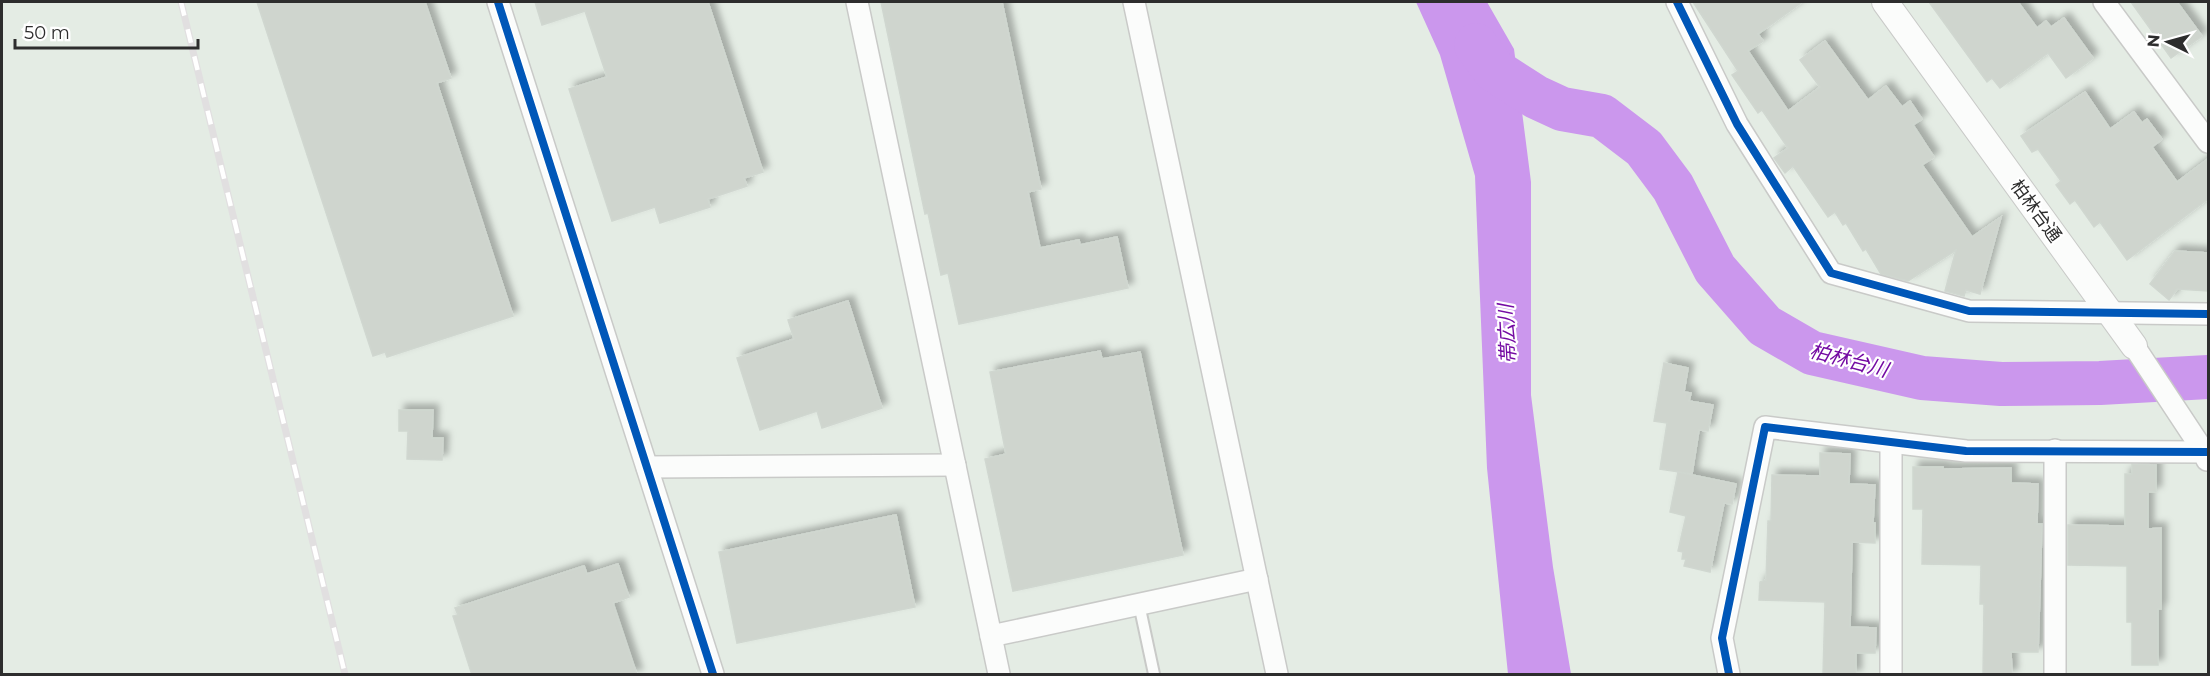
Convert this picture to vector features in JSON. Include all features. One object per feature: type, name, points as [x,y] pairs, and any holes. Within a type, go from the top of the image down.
[{"type":"street","points":[[498,2],[713,675]]},
{"type":"street","points":[[857,2],[999,675]]},
{"type":"street","points":[[1134,2],[1277,675]]},
{"type":"street","points":[[1677,2],[1737,124],[1831,273],[1969,310],[2208,314]]},
{"type":"street","name":"柏林台通","points":[[1885,2],[2134,346],[2207,456]]},
{"type":"street","points":[[2104,2],[2208,142]]},
{"type":"street","points":[[1729,675],[1722,638],[1765,427],[1966,451],[2055,450],[2207,456]]},
{"type":"street","points":[[1891,443],[1891,675]]},
{"type":"street","points":[[2055,450],[2055,675]]},
{"type":"street","points":[[648,467],[955,465]]},
{"type":"street","points":[[991,636],[1257,579]]},
{"type":"lane","points":[[1138,604],[1154,675]]},
{"type":"water","name":"帯広川","points":[[1416,2],[1487,2],[1514,49],[1531,182],[1531,395],[1553,567],[1571,674],[1508,674],[1487,468],[1475,176],[1440,55]]},
{"type":"building","points":[[257,2],[425,2],[451,78],[437,83],[513,316],[387,357],[385,352],[373,356]]},
{"type":"building","points":[[535,2],[708,2],[763,172],[744,178],[747,186],[708,199],[710,207],[660,223],[655,207],[612,221],[569,89],[607,77],[585,11],[542,25]]},
{"type":"building","points":[[881,2],[1002,2],[1041,189],[1028,192],[1040,248],[1079,240],[1080,245],[1117,237],[1128,288],[959,324],[948,273],[941,275],[928,213],[925,214]]},
{"type":"building","points":[[1693,2],[1802,2],[1758,34],[1763,41],[1748,51],[1788,111],[1820,87],[1800,60],[1825,41],[1868,100],[1886,86],[1902,107],[1910,101],[1922,119],[1913,125],[1934,157],[1922,165],[1972,237],[2001,217],[1980,294],[1966,290],[1964,296],[1945,291],[1956,250],[1908,281],[1881,274],[1866,249],[1863,251],[1846,223],[1843,225],[1835,212],[1828,217],[1793,166],[1785,173],[1774,158],[1788,148],[1762,110],[1758,113],[1732,75],[1738,71]]},
{"type":"building","points":[[1929,2],[2018,2],[2037,28],[2046,21],[2051,27],[2064,18],[2093,58],[2066,78],[2048,53],[2000,88],[1992,78],[1987,82]]},
{"type":"building","points":[[2131,2],[2177,2],[2202,36],[2171,58]]},
{"type":"building","points":[[2085,92],[2110,129],[2134,112],[2142,123],[2147,119],[2162,139],[2152,147],[2177,182],[2208,159],[2208,199],[2127,260],[2100,222],[2094,227],[2075,200],[2070,204],[2056,185],[2061,181],[2038,149],[2032,152],[2021,136]]},
{"type":"building","points":[[2175,251],[2208,253],[2208,291],[2177,289],[2169,300],[2150,284]]},
{"type":"building","points":[[848,301],[882,408],[822,428],[817,411],[760,430],[737,358],[794,339],[788,320]]},
{"type":"building","points":[[1100,351],[1102,359],[1140,352],[1183,555],[1013,591],[985,459],[1006,454],[990,372]]},
{"type":"building","points":[[1664,363],[1688,368],[1684,392],[1691,393],[1689,401],[1713,405],[1708,431],[1699,430],[1692,474],[1660,469],[1667,423],[1654,421]]},
{"type":"building","points":[[399,410],[433,410],[432,438],[443,438],[442,460],[407,459],[408,431],[399,431]]},
{"type":"building","points":[[1820,453],[1850,454],[1849,484],[1875,485],[1873,523],[1875,523],[1875,543],[1852,542],[1850,627],[1876,628],[1875,653],[1856,653],[1856,675],[1823,675],[1825,602],[1759,600],[1760,582],[1766,580],[1772,475],[1820,476]]},
{"type":"building","points":[[2132,464],[2156,465],[2156,492],[2148,492],[2148,529],[2161,528],[2158,665],[2132,665],[2132,622],[2127,622],[2127,566],[2068,565],[2068,525],[2125,526],[2125,474],[2132,474]]},
{"type":"building","points":[[1913,467],[2011,468],[2011,483],[2038,484],[2037,524],[2042,524],[2038,652],[2011,652],[2012,675],[1983,675],[1984,604],[1980,604],[1981,565],[1922,564],[1923,509],[1913,509]]},
{"type":"building","points":[[1678,472],[1736,484],[1732,504],[1724,503],[1710,572],[1684,566],[1686,559],[1682,559],[1683,552],[1678,551],[1686,516],[1670,512]]},
{"type":"building","points":[[896,515],[915,607],[737,643],[719,552]]},
{"type":"building","points":[[618,564],[629,597],[613,603],[637,675],[472,675],[453,616],[458,615],[455,608],[584,566],[587,574]]},
{"type":"waterway","name":"柏林台川","points":[[1476,45],[1494,70],[1536,97],[1562,109],[1602,116],[1644,148],[1673,187],[1715,269],[1765,326],[1812,353],[1922,378],[2001,384],[2100,383],[2208,377]]},
{"type":"railway","points":[[181,2],[345,674]]},
{"type":"cycle path","points":[[498,2],[713,674]]},
{"type":"cycle path","points":[[1677,2],[1737,124],[1831,273],[1969,311],[2208,314]]},
{"type":"cycle path","points":[[1729,674],[1722,638],[1765,427],[1966,451],[2208,452]]}]
